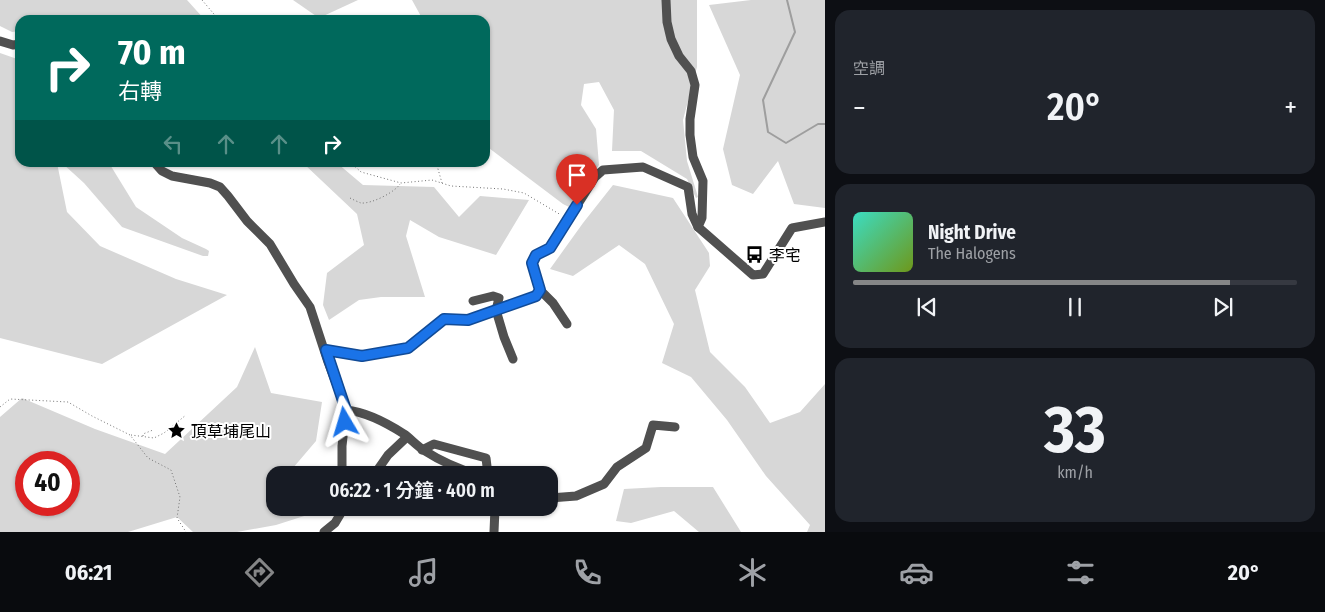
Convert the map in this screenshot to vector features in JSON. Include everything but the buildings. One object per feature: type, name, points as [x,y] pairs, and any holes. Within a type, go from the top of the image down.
[{"type":"street","points":[[666,0],[667,22],[671,40],[678,56],[694,78],[695,85],[690,119],[690,135],[693,157],[703,181],[702,218],[698,227]]},
{"type":"street","points":[[0,41],[15,45]]},
{"type":"street","points":[[158,167],[172,176],[210,183],[220,187],[247,221],[270,244],[310,307],[346,410],[342,466]]},
{"type":"street","points":[[567,324],[553,303],[540,290],[532,263],[536,255],[550,248],[595,176],[602,170],[643,167],[688,187],[692,214],[698,227],[753,275],[763,274],[792,228],[825,222]]},
{"type":"street","points":[[326,350],[362,356],[408,348],[444,319],[468,320],[536,296],[540,290]]},
{"type":"street","points":[[473,301],[493,296],[500,298],[496,310],[513,358]]},
{"type":"street","points":[[346,410],[365,414],[407,437],[422,450],[452,466]]},
{"type":"street","points":[[558,497],[576,496],[604,484],[617,468],[646,448],[653,425],[675,427]]},
{"type":"street","points":[[380,466],[388,455],[407,437]]},
{"type":"street","points":[[422,450],[434,444],[486,458],[487,466]]},
{"type":"street","points":[[324,532],[335,523],[339,516]]},
{"type":"street","points":[[494,532],[495,516]]},
{"type":"path","points":[[202,0],[215,15]]},
{"type":"path","points":[[356,167],[361,172],[401,183],[432,180],[452,186],[503,188],[524,193],[568,220]]},
{"type":"path","points":[[437,167],[442,184]]},
{"type":"path","points":[[350,198],[360,203],[369,202],[396,190],[401,183]]},
{"type":"path","points":[[0,407],[10,399],[68,402],[130,435],[154,438],[164,433],[186,415]]},
{"type":"path","points":[[142,436],[152,430]]},
{"type":"path","points":[[130,435],[148,458],[171,470],[180,497],[177,518],[186,532]]},
{"type":"shaded area","points":[[0,0],[187,0],[200,15],[15,15],[15,32],[0,26]]},
{"type":"shaded area","points":[[293,0],[358,0],[326,15],[315,15]]},
{"type":"shaded area","points":[[412,0],[697,0],[697,67],[683,120],[687,161],[698,197],[696,198],[687,179],[641,151],[612,151],[614,110],[599,82],[584,84],[581,105],[596,129],[599,165],[569,207],[563,204],[490,149],[490,15],[420,15]]},
{"type":"shaded area","points":[[751,0],[825,0],[825,208],[794,204],[778,161],[753,194],[732,185],[723,149],[740,75],[709,5]]},
{"type":"shaded area","points":[[0,53],[15,58],[15,167],[58,167],[67,212],[100,246],[176,279],[227,295],[102,364],[0,338]]},
{"type":"shaded area","points":[[66,167],[111,167],[136,207],[182,238],[209,251],[208,256],[203,256],[122,227],[84,183]]},
{"type":"shaded area","points":[[307,167],[342,167],[363,185],[434,187],[459,217],[480,196],[529,200],[496,255],[439,237],[410,220],[406,236],[425,297],[381,297],[359,300],[329,320],[323,305],[327,273],[364,245],[357,214]]},
{"type":"shaded area","points":[[613,185],[673,198],[709,253],[710,266],[695,290],[710,352],[745,387],[770,423],[800,412],[825,384],[825,532],[807,532],[810,525],[766,476],[727,420],[691,377],[662,363],[674,324],[645,264],[619,245],[573,276],[550,269]]},
{"type":"shaded area","points":[[255,347],[271,393],[322,402],[316,441],[295,466],[266,466],[266,516],[304,516],[276,525],[237,532],[193,532],[177,517],[128,532],[0,532],[0,417],[22,398],[95,429],[165,454],[237,387]]},
{"type":"shaded area","points":[[713,487],[741,532],[699,532],[674,511],[631,523],[616,521],[624,489]]},
{"type":"waterway","points":[[787,0],[795,32],[763,100],[768,132],[786,143],[818,124],[825,124]]},
{"type":"place","name":"李宅","points":[[755,255]]},
{"type":"place","name":"頂草埔尾山","points":[[177,431]]},
{"type":"route","points":[[345,422],[346,410],[328,362],[326,350],[362,356],[408,348],[444,319],[468,320],[536,296],[540,290],[532,263],[536,255],[550,248],[577,205]]}]
